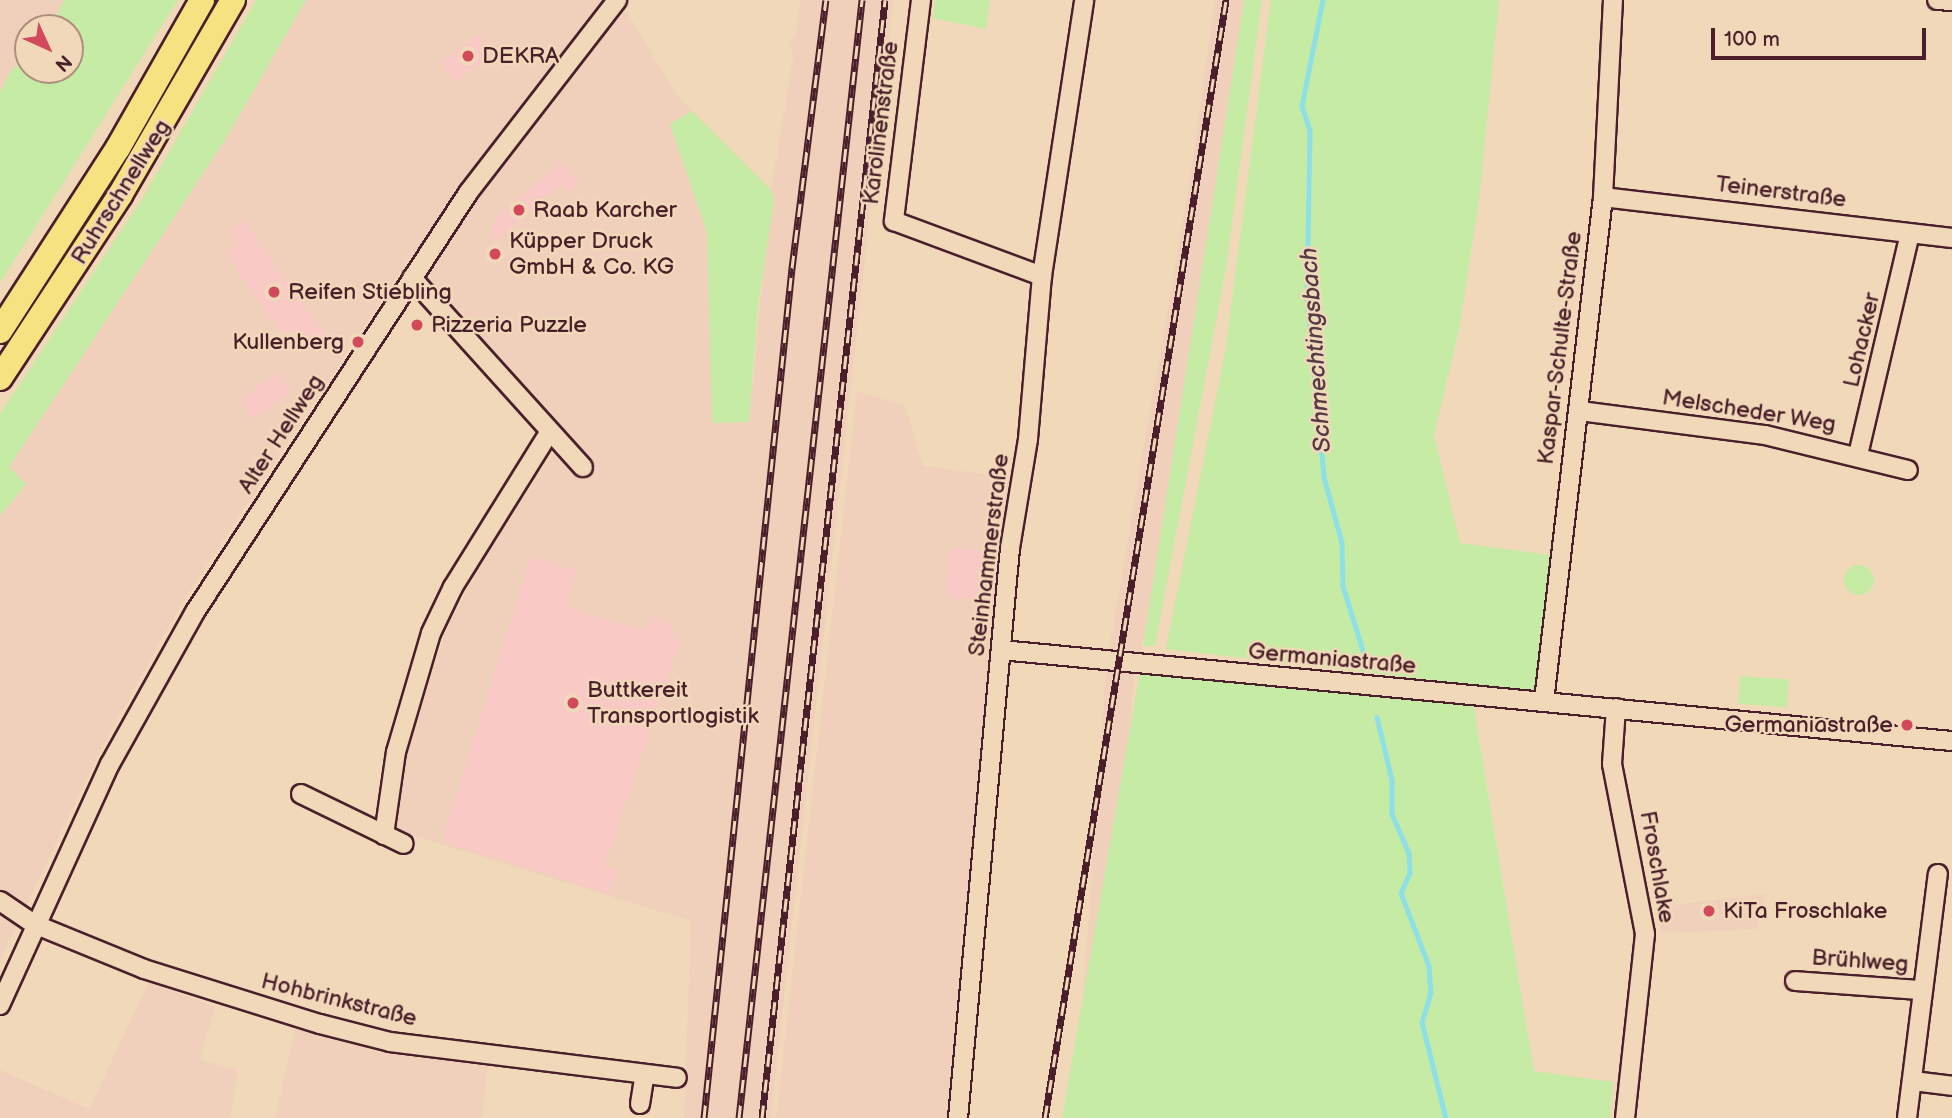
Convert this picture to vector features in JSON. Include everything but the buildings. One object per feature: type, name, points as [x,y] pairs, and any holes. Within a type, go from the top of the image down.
[{"type":"highway","name":"Ruhrschnellweg","points":[[0,331],[112,157],[202,0]]},
{"type":"highway","name":"Ruhrschnellweg","points":[[0,378],[127,184],[233,0]]},
{"type":"street","name":"Alter Hellweg","points":[[0,1005],[34,924],[161,670],[412,278],[523,116],[617,0]]},
{"type":"street","name":"Karolinenstraße","points":[[922,0],[894,221],[1042,276]]},
{"type":"street","name":"Steinhammerstraße","points":[[958,1118],[1001,650],[1042,276],[1084,0]]},
{"type":"street","name":"Kaspar-Schulte-Straße","points":[[1544,701],[1558,547],[1580,411],[1603,197],[1614,0]]},
{"type":"street","points":[[1937,0],[1952,1]]},
{"type":"street","name":"Teinerstraße","points":[[1603,197],[1952,238]]},
{"type":"street","name":"Lohacker","points":[[1858,455],[1910,234]]},
{"type":"street","points":[[412,278],[549,433],[583,467]]},
{"type":"street","name":"Melscheder Weg","points":[[1580,411],[1765,435],[1858,455],[1909,470]]},
{"type":"street","points":[[384,835],[396,752],[431,633],[453,587],[549,433]]},
{"type":"street","name":"Germaniastraße","points":[[1001,650],[1952,741]]},
{"type":"street","name":"Froschlake","points":[[1616,708],[1612,764],[1645,934],[1625,1118]]},
{"type":"street","points":[[301,794],[404,844]]},
{"type":"street","name":"Brühlweg","points":[[1907,1118],[1921,990],[1938,874]]},
{"type":"street","points":[[0,901],[34,924]]},
{"type":"street","name":"Hohbrinkstraße","points":[[34,924],[185,984],[390,1042],[677,1078]]},
{"type":"street","name":"Brühlweg","points":[[1795,981],[1921,990]]},
{"type":"street","points":[[640,1104],[645,1074]]},
{"type":"street","points":[[1913,1081],[1952,1086]]},
{"type":"shaded area","points":[[0,0],[72,0],[65,14],[14,14],[14,84],[23,84],[0,154]]},
{"type":"shaded area","points":[[256,0],[620,0],[676,94],[692,111],[671,124],[707,233],[712,423],[749,421],[771,190],[793,58],[789,42],[796,35],[800,0],[893,0],[771,1118],[684,1118],[691,921],[395,830],[407,752],[447,627],[492,545],[567,433],[410,257],[179,608],[101,749],[0,961],[0,414],[144,196]]},
{"type":"shaded area","points":[[1215,0],[1244,0],[1183,410],[1141,653],[1109,649],[1189,187]]},
{"type":"shaded area","points":[[857,391],[905,406],[923,466],[1021,479],[958,1118],[776,1118]]},
{"type":"shaded area","points":[[1106,672],[1134,674],[1103,1118],[1075,1118]]},
{"type":"shaded area","name":"KiTa Froschlake","points":[[1766,894],[1757,929],[1661,933],[1656,907]]},
{"type":"shaded area","points":[[149,982],[215,1007],[200,1060],[238,1070],[230,1118],[0,1118],[0,1070],[89,1109]]},
{"type":"shaded area","points":[[295,1029],[383,1053],[488,1065],[482,1118],[275,1118]]},
{"type":"green space","points":[[64,0],[178,0],[0,283],[0,92],[14,69],[14,84],[84,84],[84,14],[57,14]]},
{"type":"green space","points":[[256,0],[306,0],[225,140],[9,467],[26,484],[0,516],[0,414],[144,196]]},
{"type":"green space","points":[[935,0],[990,0],[986,29],[933,18]]},
{"type":"green space","points":[[1244,0],[1262,0],[1226,268],[1155,646],[1143,646]]},
{"type":"green space","points":[[1271,0],[1499,0],[1479,201],[1459,330],[1434,435],[1460,543],[1557,556],[1544,701],[1472,696],[1534,1071],[1613,1082],[1610,1118],[1062,1118],[1141,665],[1438,692],[1433,680],[1166,649],[1225,353]]},
{"type":"green space","points":[[692,111],[771,190],[774,201],[758,307],[749,422],[712,423],[707,233],[670,124]]},
{"type":"green space","points":[[1859,565],[1870,569],[1874,580],[1870,591],[1859,595],[1848,591],[1844,580],[1848,569]]},
{"type":"green space","points":[[1740,676],[1789,679],[1787,707],[1738,704]]},
{"type":"waterway","name":"Schmechtingsbach","points":[[1323,0],[1302,106],[1310,130],[1307,299],[1324,477],[1342,543],[1343,586],[1364,654]]},
{"type":"waterway","name":"Schmechtingsbach","points":[[1377,717],[1392,780],[1392,814],[1409,853],[1410,873],[1401,893],[1429,966],[1431,993],[1422,1022],[1446,1118]]},
{"type":"railway","points":[[704,1118],[792,268],[826,0]]},
{"type":"railway","points":[[739,1118],[862,0]]},
{"type":"railway","points":[[762,1118],[885,0]]},
{"type":"railway","points":[[1045,1118],[1226,0]]},
{"type":"place","name":"DEKRA","points":[[468,56]]},
{"type":"place","name":"Raab Karcher","points":[[519,210]]},
{"type":"place","name":"Küpper Druck GmbH & Co. KG","points":[[495,254]]},
{"type":"place","name":"Reifen Stiebling","points":[[274,292]]},
{"type":"place","name":"Pizzeria Puzzle","points":[[417,325]]},
{"type":"place","name":"Kullenberg","points":[[358,342]]},
{"type":"place","name":"Buttkereit Transportlogistik","points":[[573,703]]},
{"type":"place","name":"Germaniastraße","points":[[1907,725]]},
{"type":"place","name":"KiTa Froschlake","points":[[1709,911]]}]
